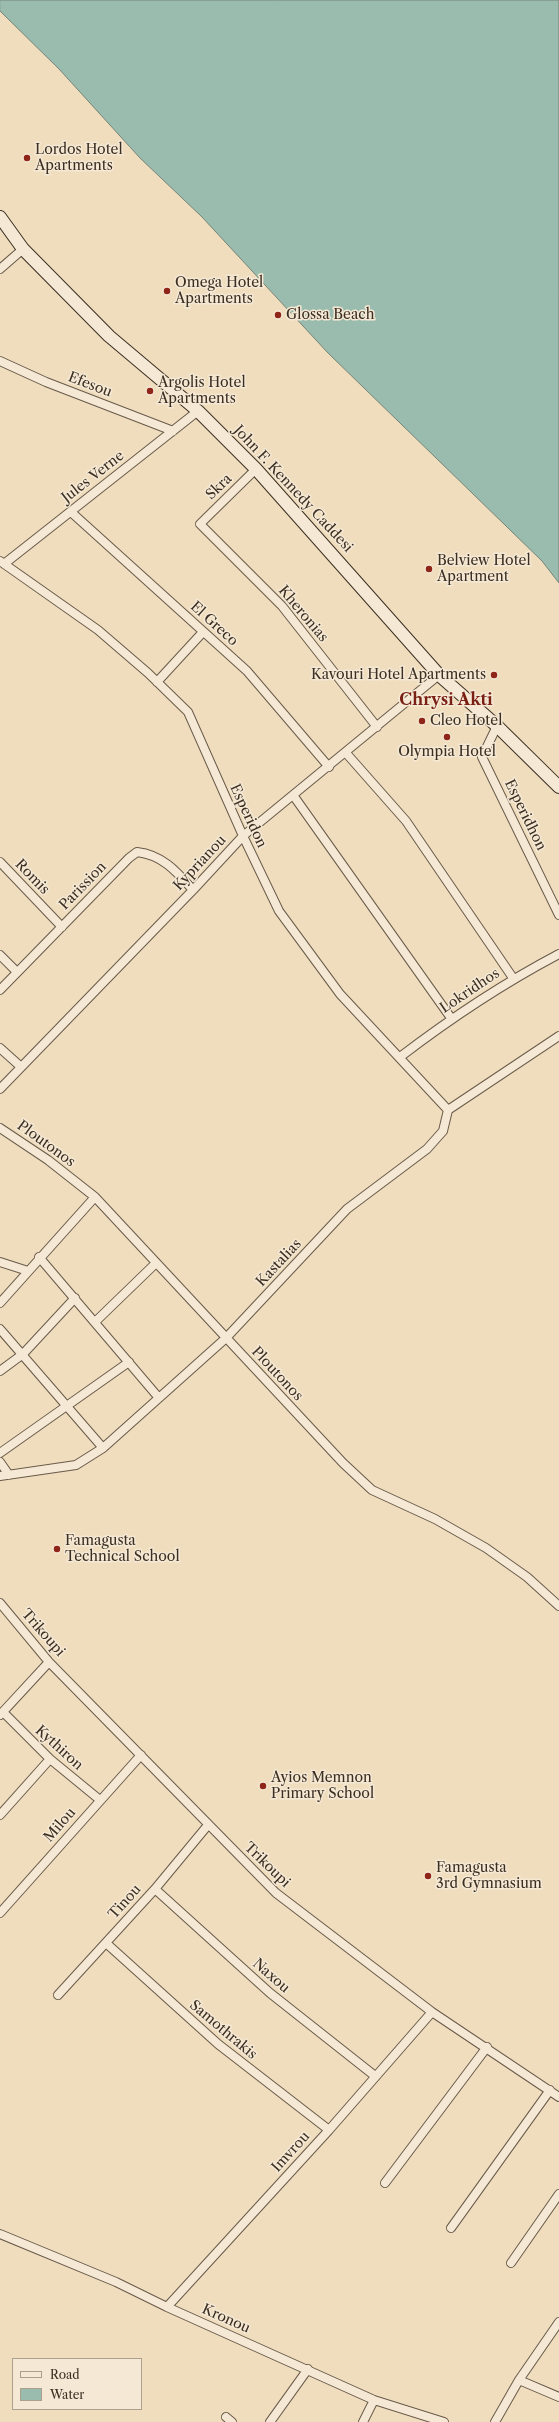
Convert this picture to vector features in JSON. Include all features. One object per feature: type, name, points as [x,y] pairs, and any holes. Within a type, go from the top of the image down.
[{"type":"street","name":"John F. Kennedy Caddesi","points":[[0,217],[22,250],[109,336],[198,411],[256,469],[439,675],[497,726],[559,787]]},
{"type":"street","points":[[0,268],[22,250]]},
{"type":"street","name":"Efesou","points":[[0,361],[46,382],[172,431]]},
{"type":"street","name":"Jules Verne","points":[[2,563],[71,512],[198,411]]},
{"type":"street","name":"Skra","points":[[200,524],[256,469]]},
{"type":"street","name":"El Greco","points":[[71,512],[246,671],[329,767]]},
{"type":"street","name":"Kheronias","points":[[200,524],[282,606],[377,727]]},
{"type":"street","name":"Esperidon","points":[[2,563],[98,630],[157,682],[188,712],[243,836],[279,911],[340,994],[448,1110]]},
{"type":"street","points":[[157,682],[203,632]]},
{"type":"street","name":"Kyprianou","points":[[0,1089],[20,1066],[193,890],[243,836],[293,794],[329,767],[439,675]]},
{"type":"street","name":"Esperidhon","points":[[497,726],[482,757],[559,915]]},
{"type":"street","points":[[346,753],[406,821],[513,978]]},
{"type":"street","points":[[293,794],[451,1018]]},
{"type":"street","name":"Parission","points":[[0,990],[129,858],[137,852],[152,854],[171,866],[193,890]]},
{"type":"street","name":"Romis","points":[[0,862],[62,927]]},
{"type":"street","name":"Lokridhos","points":[[400,1058],[451,1018],[513,978],[559,954]]},
{"type":"street","points":[[0,955],[17,972]]},
{"type":"street","points":[[448,1110],[559,1036]]},
{"type":"street","points":[[0,1048],[20,1066]]},
{"type":"street","name":"Kastalias","points":[[0,1476],[76,1465],[103,1448],[226,1338],[347,1209],[427,1149],[443,1131],[448,1110]]},
{"type":"street","name":"Ploutonos","points":[[0,1128],[48,1160],[95,1197],[343,1462],[372,1490],[435,1519],[486,1548],[527,1577],[559,1606]]},
{"type":"street","points":[[0,1303],[39,1257],[95,1197]]},
{"type":"street","points":[[39,1257],[159,1398]]},
{"type":"street","points":[[0,1262],[28,1271]]},
{"type":"street","points":[[95,1322],[156,1263]]},
{"type":"street","points":[[0,1371],[22,1354],[75,1298]]},
{"type":"street","points":[[0,1329],[103,1448]]},
{"type":"street","points":[[0,1453],[129,1362]]},
{"type":"street","points":[[0,1462],[9,1475]]},
{"type":"street","name":"Trikoupi","points":[[0,1605],[49,1662],[276,1893],[432,2012],[559,2097]]},
{"type":"street","points":[[1,1714],[49,1662]]},
{"type":"street","name":"Kythiron","points":[[1,1714],[50,1759],[100,1800]]},
{"type":"street","name":"Milou","points":[[0,1913],[141,1754]]},
{"type":"street","points":[[0,1815],[50,1759]]},
{"type":"street","name":"Tinou","points":[[58,1995],[155,1889],[208,1825]]},
{"type":"street","name":"Naxou","points":[[155,1889],[270,1993],[375,2076]]},
{"type":"street","name":"Samothrakis","points":[[106,1943],[218,2044],[329,2130]]},
{"type":"street","name":"Imvrou","points":[[167,2307],[329,2130],[432,2012]]},
{"type":"street","points":[[385,2183],[487,2048]]},
{"type":"street","points":[[451,2228],[550,2090]]},
{"type":"street","points":[[511,2263],[559,2194]]},
{"type":"street","name":"Kronou","points":[[0,2234],[116,2282],[167,2307],[308,2369],[374,2400],[444,2422]]},
{"type":"street","points":[[494,2422],[518,2380],[559,2322]]},
{"type":"street","points":[[270,2422],[308,2369]]},
{"type":"street","points":[[518,2380],[559,2398]]},
{"type":"street","points":[[363,2422],[374,2400]]},
{"type":"water","points":[[0,0],[559,0],[559,583],[542,561],[328,353],[202,217],[140,158],[59,69],[0,11]]},
{"type":"place","name":"Lordos Hotel Apartments","points":[[27,158]]},
{"type":"place","name":"Omega Hotel Apartments","points":[[167,291]]},
{"type":"place","name":"Glossa Beach","points":[[278,315]]},
{"type":"place","name":"Argolis Hotel Apartments","points":[[150,391]]},
{"type":"place","name":"Belview Hotel Apartment","points":[[429,569]]},
{"type":"place","name":"Kavouri Hotel Apartments","points":[[494,675]]},
{"type":"place","name":"Cleo Hotel","points":[[422,721]]},
{"type":"place","name":"Olympia Hotel","points":[[447,737]]},
{"type":"place","name":"Famagusta Technical School","points":[[57,1549]]},
{"type":"place","name":"Ayios Memnon Primary School","points":[[263,1786]]},
{"type":"place","name":"Famagusta 3rd Gymnasium","points":[[428,1876]]},
{"type":"district","name":"Chrysi Akti","points":[[446,700]]}]
